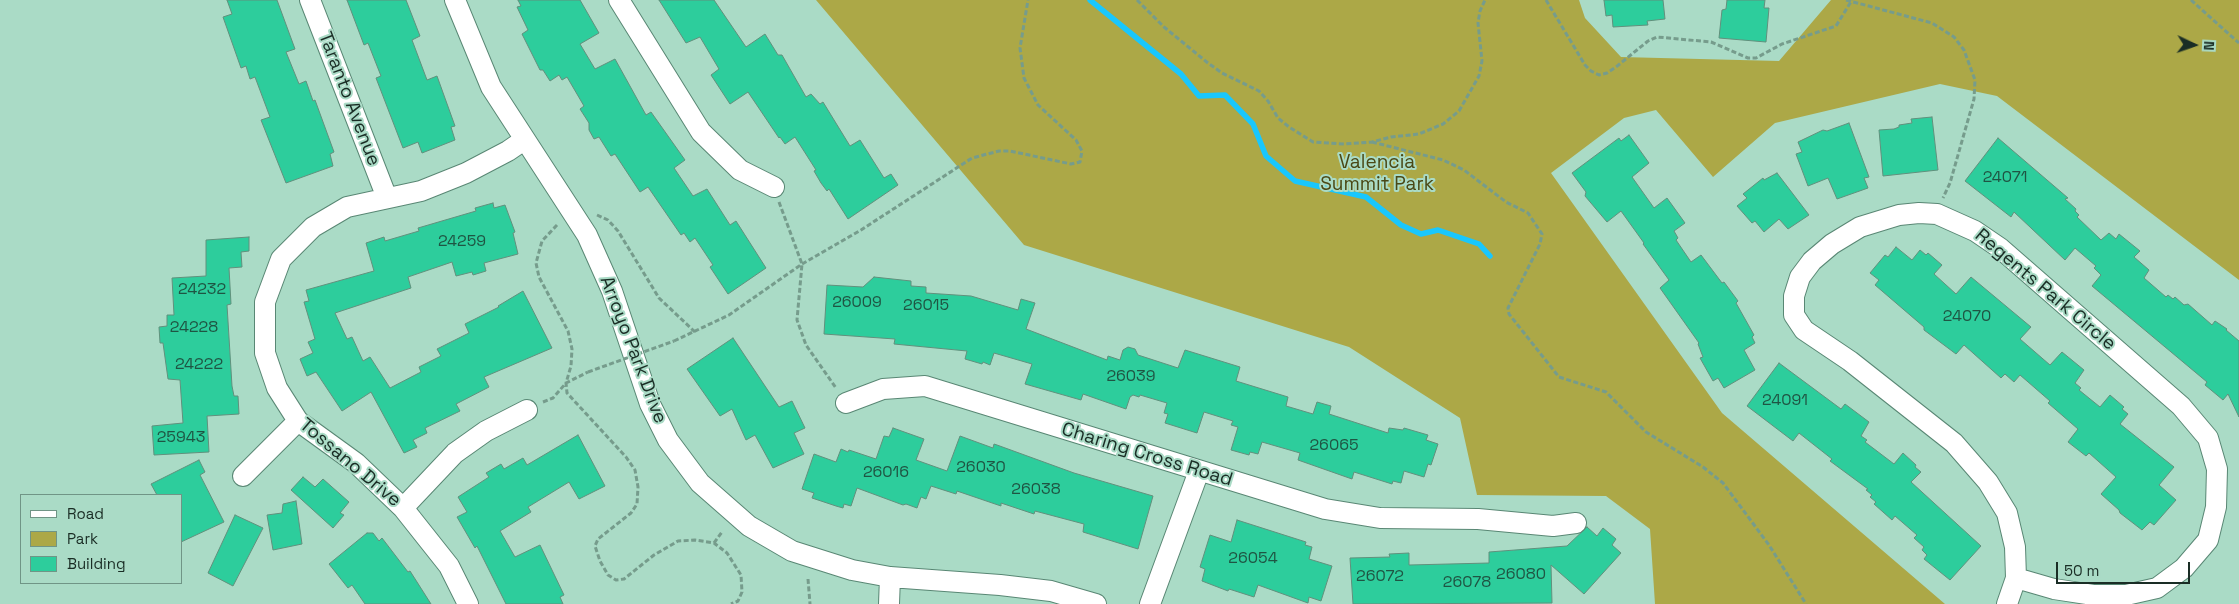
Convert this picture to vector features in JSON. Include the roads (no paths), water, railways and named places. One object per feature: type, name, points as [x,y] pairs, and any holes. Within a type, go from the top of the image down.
[{"type":"street","name":"Taranto Avenue","points":[[310,0],[387,198]]},
{"type":"street","name":"Arroyo Park Drive","points":[[455,0],[491,88],[587,235],[612,291],[650,404],[668,440],[700,483],[749,526],[792,551],[852,570],[890,577],[1051,591],[1096,604]]},
{"type":"street","points":[[619,0],[701,132],[740,170],[774,187]]},
{"type":"street","name":"Tossano Drive","points":[[468,604],[449,566],[403,508],[356,463],[298,421],[277,388],[266,353],[266,302],[281,259],[313,227],[347,207],[421,190],[466,173],[508,151],[524,140]]},
{"type":"street","name":"Regents Park Circle","points":[[2007,604],[2016,578],[2014,547],[2006,513],[1988,482],[1954,443],[1850,361],[1804,330],[1794,315],[1794,296],[1800,277],[1812,261],[1832,244],[1860,227],[1899,215],[1937,214],[1975,231],[2000,248],[2181,406],[2208,438],[2218,469],[2216,507],[2208,540],[2184,568],[2157,588],[2126,595],[2093,594],[2054,589],[2016,578]]},
{"type":"street","name":"Charing Cross Road","points":[[846,403],[883,390],[925,386],[1325,508],[1380,518],[1452,519],[1553,526],[1576,523]]},
{"type":"street","points":[[403,508],[455,453],[486,431],[527,410]]},
{"type":"street","points":[[243,476],[298,421]]},
{"type":"street","points":[[1150,604],[1199,471]]},
{"type":"street","points":[[889,604],[890,577]]},
{"type":"waterway","points":[[1090,0],[1181,74],[1199,96],[1225,95],[1253,124],[1266,156],[1295,181],[1366,197],[1401,225],[1421,234],[1438,230],[1479,244],[1490,256]]},
{"type":"park label","name":"Valencia Summit Park","points":[[1377,174]]}]
